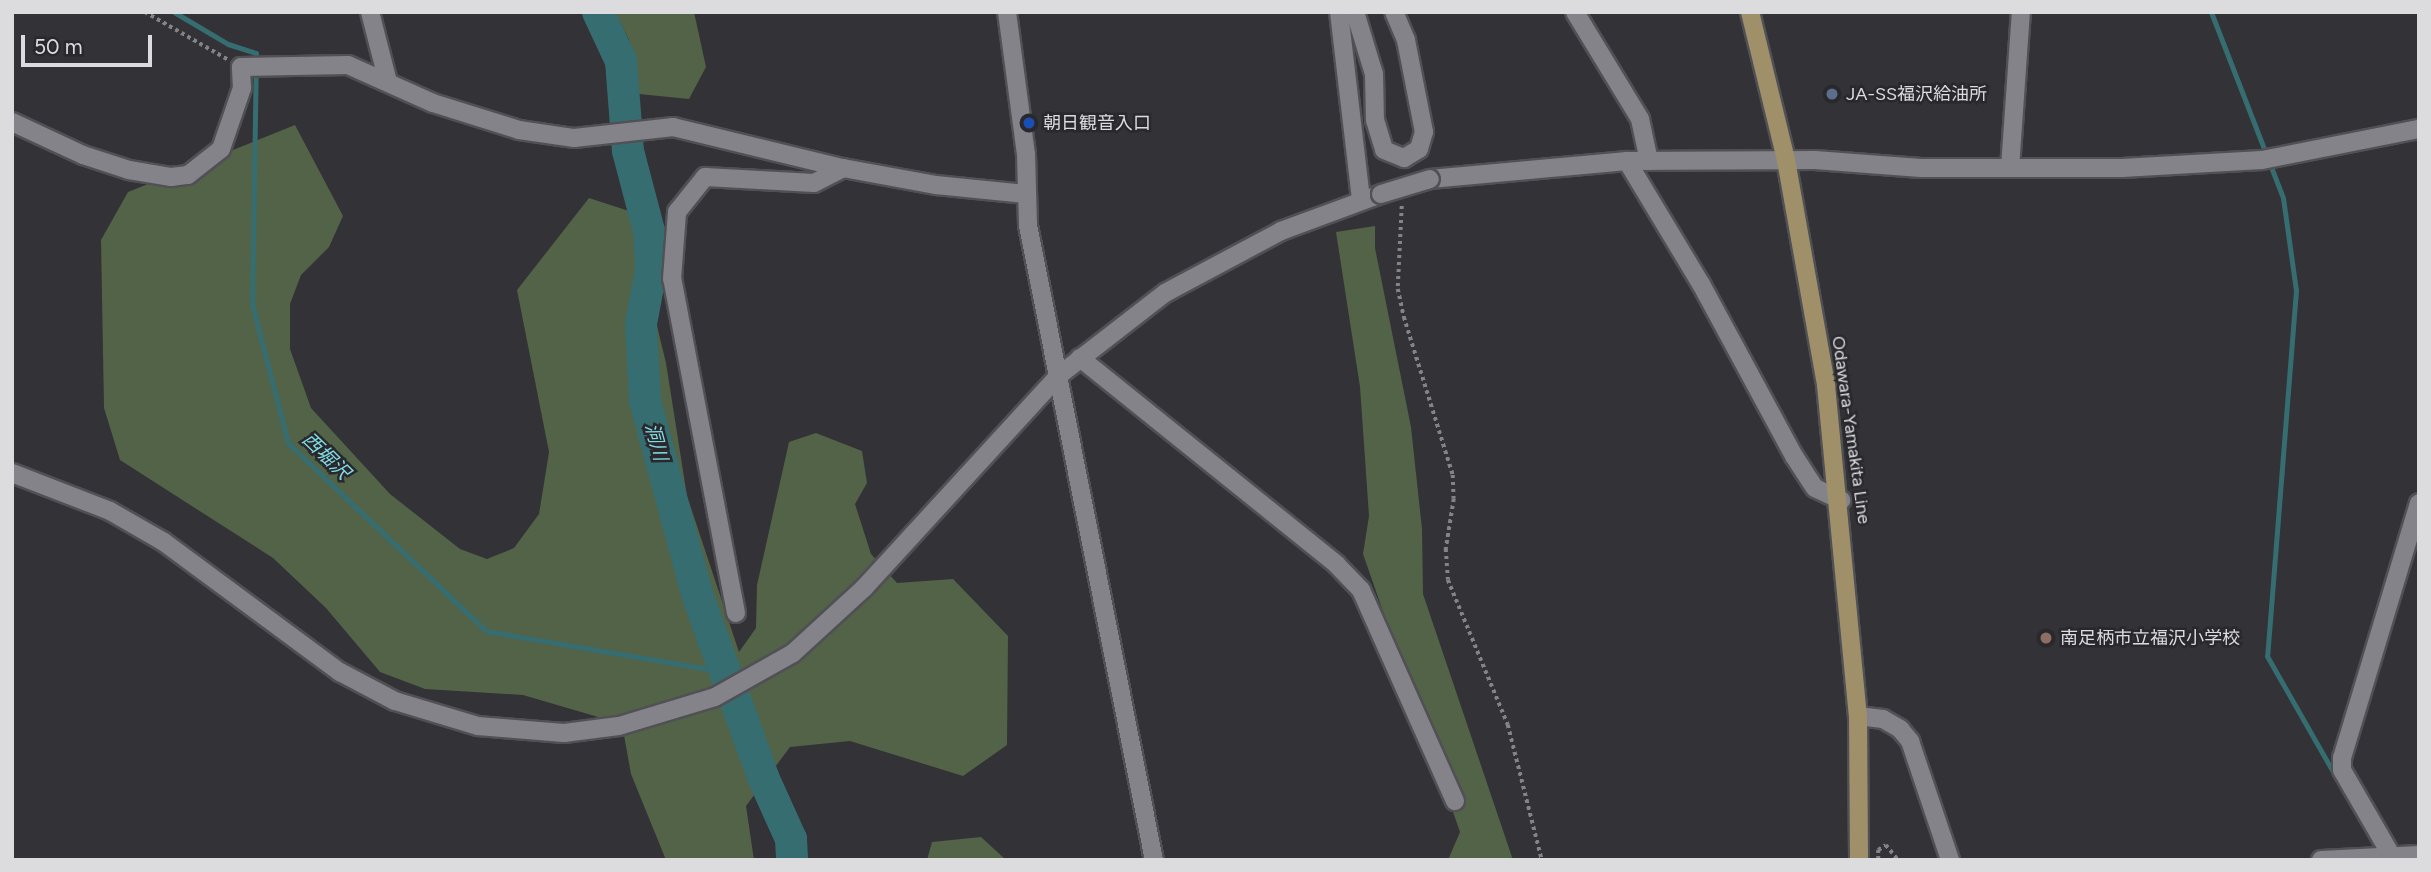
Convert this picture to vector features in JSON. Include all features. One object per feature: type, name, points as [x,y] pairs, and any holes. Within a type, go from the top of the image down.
[{"type":"main road","name":"Odawara-Yamakita Line","points":[[1750,12],[1786,160],[1826,385],[1841,500],[1858,716],[1859,860]]},
{"type":"street","points":[[370,12],[388,82]]},
{"type":"street","points":[[1007,12],[1026,154],[1028,225],[1154,860]]},
{"type":"street","points":[[1339,12],[1361,200]]},
{"type":"street","points":[[1355,12],[1374,74],[1375,120],[1384,150],[1404,158],[1419,149],[1424,132],[1406,40],[1394,12]]},
{"type":"street","points":[[1575,12],[1640,119],[1649,161]]},
{"type":"street","points":[[2010,168],[2021,12]]},
{"type":"street","points":[[12,122],[83,155],[129,170],[171,177],[188,175],[221,149],[242,88],[241,67],[348,65],[433,103],[519,130],[574,138],[673,127],[843,168],[936,185],[1026,194]]},
{"type":"street","points":[[12,473],[110,511],[164,542],[340,672],[395,701],[478,726],[564,733],[619,726],[671,713],[755,678],[810,639],[864,588],[1058,376],[1080,358],[1200,270],[1361,200],[1430,179],[1627,161],[1786,160],[2010,168],[2122,168],[2262,160],[2419,129]]},
{"type":"street","points":[[1627,161],[1701,285],[1794,456],[1815,488],[1841,500]]},
{"type":"street","points":[[736,613],[672,279],[677,212],[705,177],[814,183],[843,168]]},
{"type":"street","points":[[1080,358],[1336,564],[1361,590],[1455,801]]},
{"type":"street","points":[[2393,856],[2343,770],[2342,758],[2419,503]]},
{"type":"street","points":[[1858,716],[1883,719],[1900,729],[1910,741],[1950,860]]},
{"type":"street","points":[[2321,860],[2419,855]]},
{"type":"path","points":[[145,12],[241,67]]},
{"type":"path","points":[[1403,194],[1398,289],[1453,475],[1453,510],[1446,549],[1448,580],[1508,725],[1542,860]]},
{"type":"path","points":[[1878,860],[1878,850],[1886,845],[1898,860]]},
{"type":"green space","points":[[615,12],[694,12],[706,67],[689,99],[639,94],[629,40]]},
{"type":"green space","points":[[295,125],[343,216],[329,247],[301,275],[290,304],[290,349],[311,408],[390,494],[460,549],[487,559],[514,548],[539,514],[549,452],[517,290],[589,198],[629,211],[666,363],[687,496],[739,652],[756,628],[757,585],[789,442],[816,433],[862,451],[867,483],[855,504],[871,554],[897,583],[953,579],[1008,636],[1007,745],[963,776],[850,741],[790,747],[746,806],[754,860],[666,860],[631,774],[622,724],[523,695],[425,689],[380,672],[326,608],[273,558],[120,460],[104,408],[101,240],[128,192]]},
{"type":"green space","points":[[1375,226],[1375,248],[1411,427],[1422,529],[1423,594],[1513,860],[1448,860],[1460,832],[1363,554],[1369,516],[1360,387],[1336,232]]},
{"type":"green space","points":[[981,837],[1006,860],[927,860],[932,842]]},
{"type":"waterway","name":"西堀沢","points":[[174,12],[228,44],[256,53],[252,304],[288,443],[486,631],[726,672]]},
{"type":"waterway","name":"洞川","points":[[598,12],[621,61],[628,151],[649,231],[651,270],[641,324],[645,401],[698,597],[763,777],[791,839],[792,860]]},
{"type":"waterway","points":[[2211,12],[2283,198],[2296,290],[2267,656],[2336,777]]},
{"type":"place","name":"JA-SS福沢給油所","points":[[1832,94]]},
{"type":"place","name":"朝日観音入口","points":[[1029,123]]},
{"type":"place","name":"南足柄市立福沢小学校","points":[[2046,638]]}]
